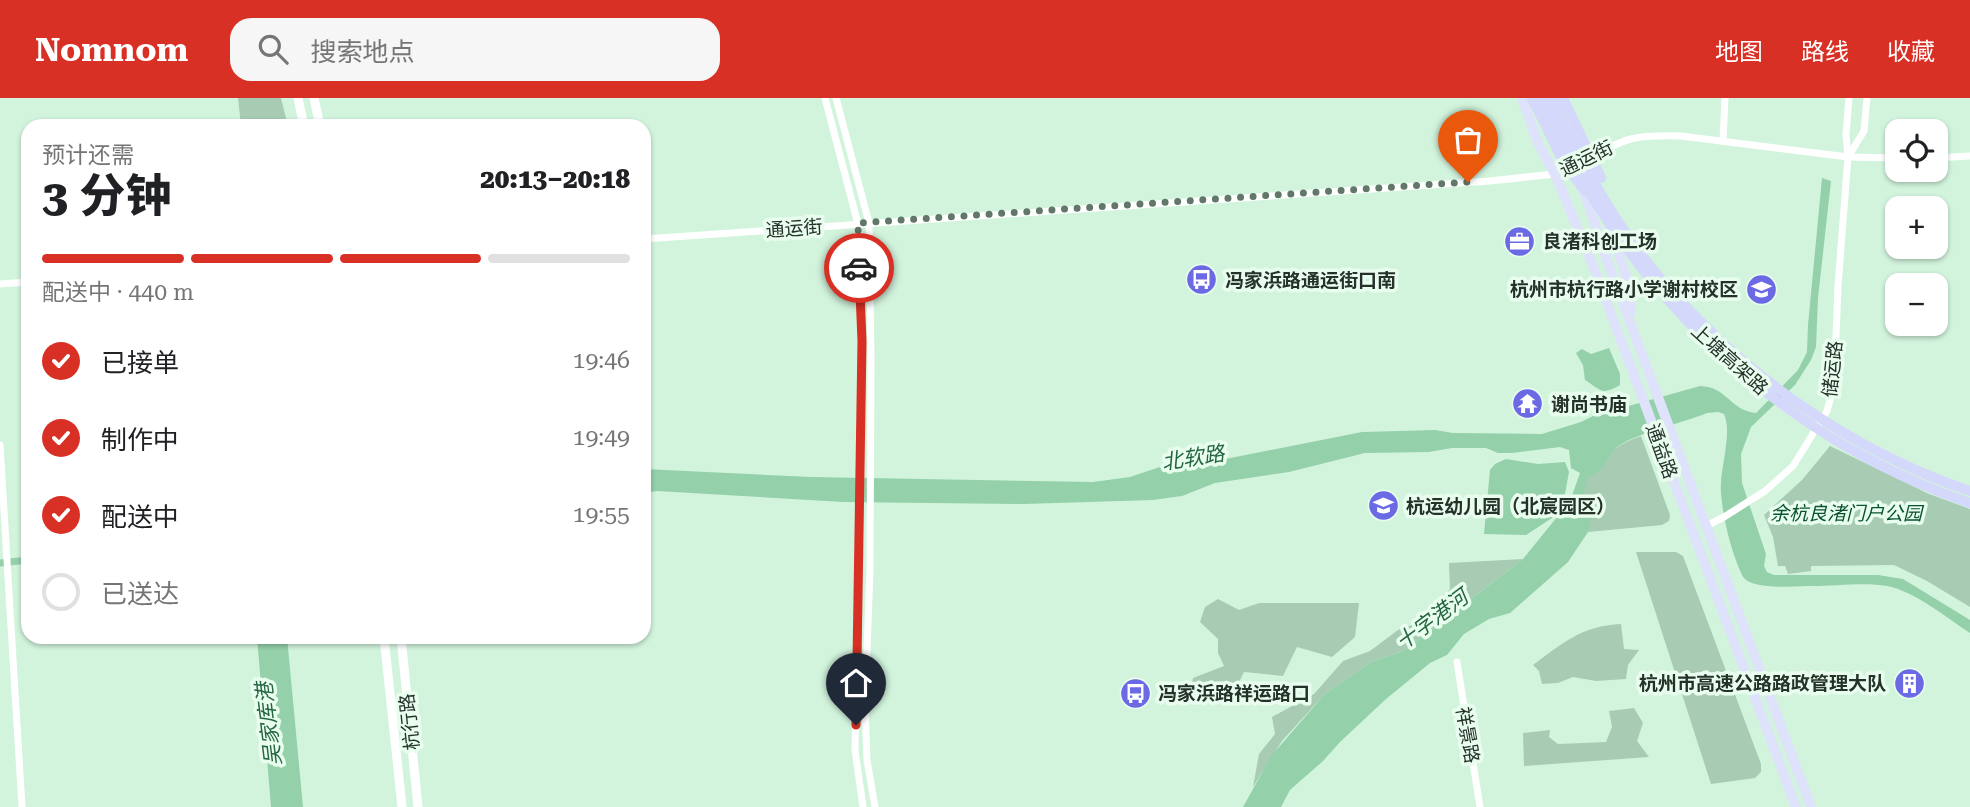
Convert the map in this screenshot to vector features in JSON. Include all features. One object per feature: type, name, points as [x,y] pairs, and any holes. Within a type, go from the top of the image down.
[{"type":"highway","points":[[1531,98],[1564,163],[1581,188],[1597,204]]},
{"type":"highway","name":"上塘高架路","points":[[1544,98],[1560,137],[1597,204],[1649,279],[1688,323],[1784,408],[1843,445],[1892,471],[1970,503]]},
{"type":"highway","name":"上塘高架路","points":[[1554,98],[1578,150],[1637,247],[1655,272],[1695,316],[1794,402],[1895,460],[1970,491]]},
{"type":"highway","points":[[1565,98],[1579,135],[1637,247]]},
{"type":"main road","points":[[298,98],[302,119]]},
{"type":"main road","points":[[314,98],[318,119]]},
{"type":"main road","name":"通益路","points":[[1522,98],[1538,143],[1555,174],[1592,263],[1796,807]]},
{"type":"main road","name":"通益路","points":[[1554,98],[1592,220],[1811,807]]},
{"type":"main road","points":[[1565,98],[1589,161],[1628,281],[1633,327]]},
{"type":"main road","name":"杭行路","points":[[385,644],[402,807]]},
{"type":"main road","name":"杭行路","points":[[402,644],[418,807]]},
{"type":"street","points":[[825,98],[858,223],[862,341],[855,750],[863,807]]},
{"type":"street","points":[[836,98],[869,223],[870,507],[865,705],[867,760],[876,807]]},
{"type":"street","points":[[1723,141],[1725,98]]},
{"type":"street","name":"储运路","points":[[1706,526],[1765,491],[1793,466],[1827,411],[1834,384],[1849,98]]},
{"type":"street","points":[[1848,157],[1864,131],[1867,98]]},
{"type":"street","name":"通运街","points":[[651,238],[1490,181],[1555,174],[1577,167],[1608,147],[1629,138],[1653,135],[1681,136],[1848,157],[1885,158]]},
{"type":"street","points":[[1948,157],[1970,156]]},
{"type":"street","points":[[0,284],[21,282]]},
{"type":"street","points":[[0,445],[22,807]]},
{"type":"street","name":"祥景路","points":[[1457,662],[1480,807]]},
{"type":"green space","points":[[238,98],[281,98],[286,119],[240,119]]},
{"type":"green space","points":[[1641,436],[1670,515],[1669,521],[1662,525],[1588,532],[1581,507],[1581,494],[1590,472],[1618,446]]},
{"type":"green space","name":"余杭良渚门户公园","points":[[1830,446],[1929,494],[1970,509],[1970,607],[1894,565],[1811,566],[1811,571],[1788,574],[1785,566],[1778,566],[1773,537],[1764,515],[1802,480]]},
{"type":"green space","points":[[1636,552],[1676,552],[1683,556],[1761,764],[1761,772],[1755,778],[1711,784]]},
{"type":"green space","points":[[1523,559],[1404,651],[1371,662],[1324,695],[1282,741],[1253,787],[1259,754],[1275,734],[1272,717],[1314,694],[1343,661],[1370,651],[1398,630],[1426,620],[1450,589],[1449,563]]},
{"type":"green space","points":[[1218,599],[1239,610],[1259,603],[1359,603],[1355,637],[1332,657],[1297,647],[1283,676],[1244,672],[1230,700],[1197,702],[1190,692],[1193,678],[1224,666],[1218,653],[1218,639],[1200,622],[1205,607]]},
{"type":"green space","points":[[1621,624],[1624,649],[1639,650],[1628,665],[1626,679],[1596,681],[1573,677],[1558,683],[1542,684],[1539,671],[1533,665],[1564,642],[1584,632]]},
{"type":"green space","points":[[1634,708],[1643,723],[1637,741],[1649,757],[1524,766],[1523,733],[1550,730],[1549,737],[1558,744],[1606,742],[1612,727],[1609,711]]},
{"type":"water","points":[[1822,178],[1831,181],[1818,298],[1816,347],[1795,385],[1751,427],[1741,454],[1742,483],[1766,554],[1764,566],[1767,572],[1774,575],[1878,575],[1903,579],[1970,620],[1970,633],[1919,599],[1887,586],[1763,586],[1746,580],[1731,545],[1722,503],[1726,422],[1724,414],[1707,413],[1647,433],[1617,447],[1599,471],[1587,477],[1582,505],[1592,515],[1588,532],[1568,562],[1510,613],[1489,619],[1464,634],[1447,655],[1430,663],[1386,699],[1290,790],[1281,807],[1243,807],[1272,755],[1324,695],[1371,662],[1404,651],[1523,559],[1570,501],[1580,473],[1571,468],[1569,450],[1560,447],[1498,453],[1486,448],[1452,448],[1429,452],[1365,453],[1289,472],[1215,483],[1182,496],[1153,500],[1024,504],[843,502],[651,492],[651,469],[811,477],[1093,482],[1130,477],[1166,465],[1210,462],[1362,432],[1435,430],[1453,433],[1542,434],[1593,416],[1700,386],[1717,390],[1740,408],[1756,413],[1798,370],[1807,352]]},
{"type":"water","points":[[1609,348],[1620,374],[1620,385],[1605,391],[1585,380],[1583,365],[1576,353],[1582,349],[1591,354]]},
{"type":"water","points":[[1506,459],[1538,464],[1565,462],[1569,472],[1564,499],[1552,518],[1526,535],[1484,534],[1490,470],[1495,464]]},
{"type":"water","name":"吴家库港","points":[[258,644],[288,644],[303,807],[271,807]]},
{"type":"waterway","points":[[0,563],[21,561]]},
{"type":"way so far","points":[[859,268],[858,223],[1468,182]]},
{"type":"place","name":"良渚科创工场","points":[[1520,241]]},
{"type":"place","name":"冯家浜路通运街口南","points":[[1202,280]]},
{"type":"place","name":"杭州市杭行路小学谢村校区","points":[[1761,289]]},
{"type":"place","name":"谢尚书庙","points":[[1528,404]]},
{"type":"place","name":"杭运幼儿园（北宸园区）","points":[[1383,506]]},
{"type":"place","name":"杭州市高速公路路政管理大队","points":[[1909,683]]},
{"type":"place","name":"冯家浜路祥运路口","points":[[1135,693]]},
{"type":"route","points":[[856,725],[862,341],[859,268]]},
{"type":"water label","name":"北软路","points":[[1193,458]]},
{"type":"water label","name":"十字港河","points":[[1432,620]]}]
